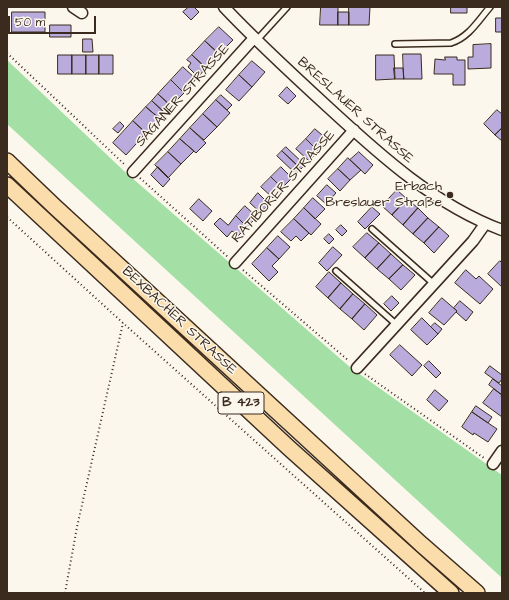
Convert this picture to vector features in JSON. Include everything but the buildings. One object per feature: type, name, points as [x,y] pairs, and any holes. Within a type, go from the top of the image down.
[{"type":"main road","name":"BEXBACHER STRASSE","points":[[7,161],[477,593]]},
{"type":"main road","name":"BEXBACHER STRASSE","points":[[7,185],[288,448],[451,593]]},
{"type":"street","name":"BRESLAUER STRASSE","points":[[224,7],[255,40],[354,130],[414,181],[434,195],[485,224],[502,230]]},
{"type":"street","name":"SAGANER STRASSE","points":[[133,172],[255,40]]},
{"type":"street","name":"RATIBORER STRASSE","points":[[235,263],[354,130]]},
{"type":"street","points":[[357,368],[434,284],[473,240],[485,224]]},
{"type":"street","points":[[493,464],[502,451]]},
{"type":"lane","points":[[255,40],[287,7]]},
{"type":"lane","points":[[395,44],[451,43],[459,40],[469,33],[490,7]]},
{"type":"lane","points":[[372,229],[434,284]]},
{"type":"lane","points":[[336,271],[397,325]]},
{"type":"path","points":[[7,53],[133,172],[235,263],[357,368],[493,464]]},
{"type":"path","points":[[7,217],[123,323],[425,593]]},
{"type":"path","points":[[65,593],[77,527],[123,323]]},
{"type":"green space","points":[[7,60],[124,171],[351,368],[502,475],[502,578],[7,124]]},
{"type":"place","name":"Erbach Breslauer Straße","points":[[450,195]]}]
